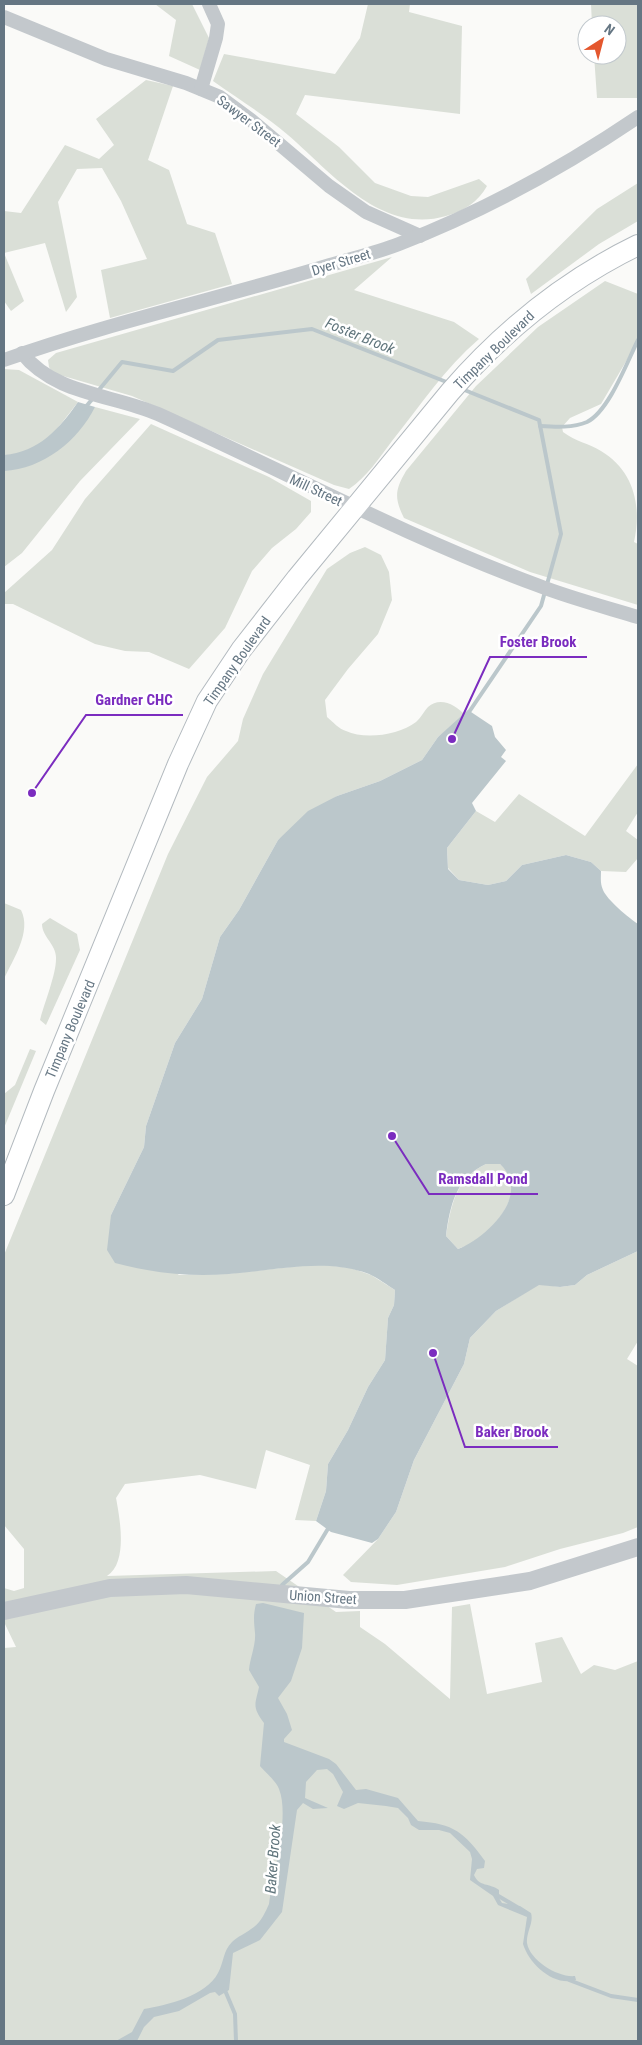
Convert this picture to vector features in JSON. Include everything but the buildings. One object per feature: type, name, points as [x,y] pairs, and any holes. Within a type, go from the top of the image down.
[{"type":"main road","name":"Timpany Boulevard","points":[[4,1195],[44,1091],[178,764],[207,701],[241,650],[455,386],[496,345],[543,304],[590,272],[638,245]]},
{"type":"street","points":[[201,89],[216,38],[218,24],[209,4]]},
{"type":"street","name":"Sawyer Street","points":[[4,17],[106,60],[201,89],[237,109],[329,186],[366,212],[420,236]]},
{"type":"street","name":"Dyer Street","points":[[22,353],[176,308],[256,288],[420,236],[455,221],[602,142],[638,117]]},
{"type":"street","points":[[4,360],[22,353]]},
{"type":"street","name":"Mill Street","points":[[22,353],[30,364],[50,379],[78,390],[155,413],[355,508],[536,585],[638,618]]},
{"type":"street","name":"Union Street","points":[[4,1611],[110,1588],[186,1585],[348,1600],[405,1600],[530,1581],[638,1547]]},
{"type":"shaded area","points":[[155,4],[192,4],[209,38],[200,70],[169,56],[176,20]]},
{"type":"shaded area","points":[[368,4],[410,4],[409,12],[462,26],[460,114],[305,95],[296,114],[339,147],[375,183],[411,196],[428,197],[479,179],[487,186],[475,201],[459,211],[446,216],[422,219],[400,217],[379,208],[340,182],[288,135],[213,81],[224,54],[335,74],[360,38]]},
{"type":"shaded area","points":[[591,4],[638,4],[638,98],[597,98],[595,65],[627,65],[627,15],[592,15]]},
{"type":"shaded area","points":[[146,80],[173,86],[148,160],[169,170],[187,224],[215,233],[232,284],[110,318],[101,270],[147,259],[121,201],[102,168],[77,169],[58,202],[77,297],[66,312],[45,243],[4,253],[4,211],[21,213],[65,145],[99,159],[114,145],[96,119]]},
{"type":"shaded area","points":[[638,183],[638,221],[599,244],[531,294],[526,279],[597,209]]},
{"type":"shaded area","points":[[4,253],[24,301],[11,311],[4,301]]},
{"type":"shaded area","points":[[392,257],[354,290],[454,322],[479,339],[444,375],[367,473],[349,489],[334,485],[132,396],[53,373],[49,367],[48,360],[56,353]]},
{"type":"shaded area","points":[[605,281],[638,294],[638,341],[601,404],[570,418],[562,427],[563,432],[596,448],[612,459],[628,479],[636,503],[637,515],[634,542],[638,544],[638,605],[530,572],[404,518],[397,499],[398,489],[406,471],[476,386],[538,327]]},
{"type":"shaded area","points":[[4,369],[19,370],[78,402],[57,429],[42,443],[26,451],[42,450],[95,407],[140,419],[80,481],[22,553],[4,567]]},
{"type":"shaded area","points":[[78,402],[95,407],[88,419],[69,442],[58,451],[32,465],[4,471],[4,455],[28,449],[47,438]]},
{"type":"shaded area","points":[[151,424],[269,477],[311,501],[311,512],[296,529],[272,548],[252,571],[225,628],[189,669],[149,652],[125,651],[95,644],[13,604],[4,604],[4,593],[52,550],[85,499]]},
{"type":"shaded area","points":[[365,547],[381,555],[389,572],[392,600],[378,634],[325,700],[327,717],[343,730],[354,734],[372,736],[391,733],[409,726],[418,720],[428,707],[438,702],[453,705],[465,715],[438,737],[422,760],[380,781],[337,796],[278,840],[239,910],[220,937],[202,999],[175,1043],[146,1126],[144,1147],[111,1215],[179,1275],[227,1274],[317,1264],[351,1268],[371,1275],[395,1290],[394,1305],[388,1318],[385,1360],[368,1387],[348,1430],[328,1464],[326,1491],[316,1521],[295,1520],[310,1465],[266,1450],[256,1489],[200,1475],[125,1484],[116,1498],[121,1540],[120,1551],[114,1570],[107,1576],[276,1571],[336,1612],[360,1611],[360,1627],[385,1644],[450,1699],[452,1607],[470,1604],[487,1694],[542,1682],[535,1643],[562,1637],[581,1674],[594,1665],[615,1670],[638,1661],[638,2041],[4,2041],[4,1648],[16,1647],[4,1622],[4,1588],[14,1591],[24,1588],[24,1549],[4,1525],[4,1255],[168,854],[207,777],[238,741],[243,719],[263,674],[327,569],[350,553]]},
{"type":"shaded area","points":[[468,710],[492,726],[495,737],[506,750],[501,757],[506,761],[472,803],[476,811],[447,848],[448,869],[459,880],[488,885],[506,881],[522,865],[566,855],[591,862],[601,871],[601,885],[605,894],[629,918],[638,924],[638,1251],[587,1275],[575,1285],[560,1287],[539,1285],[496,1311],[470,1338],[464,1364],[414,1460],[396,1512],[378,1539],[372,1543],[331,1532],[316,1521],[326,1491],[328,1464],[348,1430],[368,1387],[385,1360],[388,1318],[394,1305],[395,1290],[369,1274],[335,1266],[299,1266],[214,1275],[185,1274],[157,1272],[115,1263],[107,1250],[111,1215],[144,1147],[146,1126],[175,1043],[202,999],[220,937],[239,910],[278,840],[308,811],[337,796],[380,781],[422,760],[438,737]],"holes":[[[486,1164],[500,1164],[509,1176],[511,1188],[509,1201],[493,1225],[482,1235],[458,1249],[446,1236],[456,1194],[461,1185],[476,1170]]]},
{"type":"shaded area","points":[[638,764],[638,812],[626,831],[638,840],[638,858],[626,872],[601,871],[591,862],[566,855],[522,865],[506,881],[488,885],[459,880],[448,868],[447,848],[476,811],[495,822],[519,794],[585,836]]},
{"type":"shaded area","points":[[4,903],[21,910],[24,918],[24,927],[20,945],[4,979]]},
{"type":"shaded area","points":[[50,918],[77,934],[80,950],[46,1025],[40,1020],[52,981],[56,954],[44,933],[42,924]]},
{"type":"shaded area","points":[[30,1049],[36,1051],[4,1128],[4,1094],[15,1085]]},
{"type":"shaded area","points":[[486,1164],[500,1164],[507,1171],[513,1183],[511,1195],[500,1218],[489,1231],[474,1242],[458,1249],[446,1236],[453,1203],[461,1185],[476,1170]]},
{"type":"shaded area","points":[[638,1251],[638,1341],[627,1359],[638,1366],[638,1527],[505,1567],[397,1585],[351,1582],[343,1575],[378,1539],[396,1512],[414,1460],[464,1364],[470,1338],[496,1311],[539,1284],[560,1287],[575,1285],[587,1275]]},
{"type":"shaded area","points":[[263,1603],[304,1613],[302,1648],[291,1681],[278,1698],[287,1714],[292,1730],[284,1739],[284,1742],[329,1759],[336,1764],[356,1790],[366,1789],[398,1798],[418,1821],[441,1824],[464,1836],[485,1861],[484,1868],[477,1869],[474,1875],[476,1879],[499,1890],[499,1898],[502,1903],[520,1906],[531,1913],[532,1920],[527,1943],[529,1950],[546,1967],[561,1974],[575,1976],[576,1980],[559,1980],[551,1977],[531,1959],[523,1944],[527,1917],[498,1905],[493,1896],[470,1880],[472,1859],[470,1852],[450,1833],[439,1830],[419,1830],[411,1825],[408,1818],[398,1808],[358,1803],[344,1809],[337,1806],[343,1792],[333,1774],[327,1769],[317,1770],[306,1782],[305,1798],[328,1808],[313,1809],[303,1803],[297,1810],[282,1912],[260,1940],[233,1953],[229,1990],[219,1996],[215,1992],[210,1993],[179,2011],[154,2017],[144,2027],[137,2041],[116,2041],[132,2032],[144,2009],[174,2002],[205,1988],[218,1973],[229,1945],[257,1924],[269,1904],[280,1846],[283,1815],[278,1786],[260,1766],[264,1723],[256,1709],[259,1687],[249,1670],[255,1642],[255,1608],[256,1604]]},
{"type":"waterway","name":"Foster Brook","points":[[98,391],[122,362],[173,371],[218,340],[312,329],[449,383]]},
{"type":"waterway","points":[[540,426],[576,425],[587,422],[595,416],[603,408],[617,385],[638,340]]},
{"type":"waterway","name":"Foster Brook","points":[[462,389],[539,420],[561,534],[541,606],[467,715]]},
{"type":"waterway","name":"Foster Brook","points":[[84,409],[94,397]]},
{"type":"waterway","name":"Baker Brook","points":[[282,1585],[308,1562],[329,1527]]},
{"type":"waterway","points":[[495,1894],[517,1907]]},
{"type":"waterway","points":[[569,1980],[611,1996],[638,2000]]},
{"type":"waterway","points":[[224,1988],[235,2014],[236,2041]]},
{"type":"place","name":"Foster Brook","points":[[452,739]]},
{"type":"place","name":"Gardner CHC","points":[[32,793]]},
{"type":"place","name":"Ramsdall Pond","points":[[392,1136]]},
{"type":"place","name":"Baker Brook","points":[[433,1353]]}]
